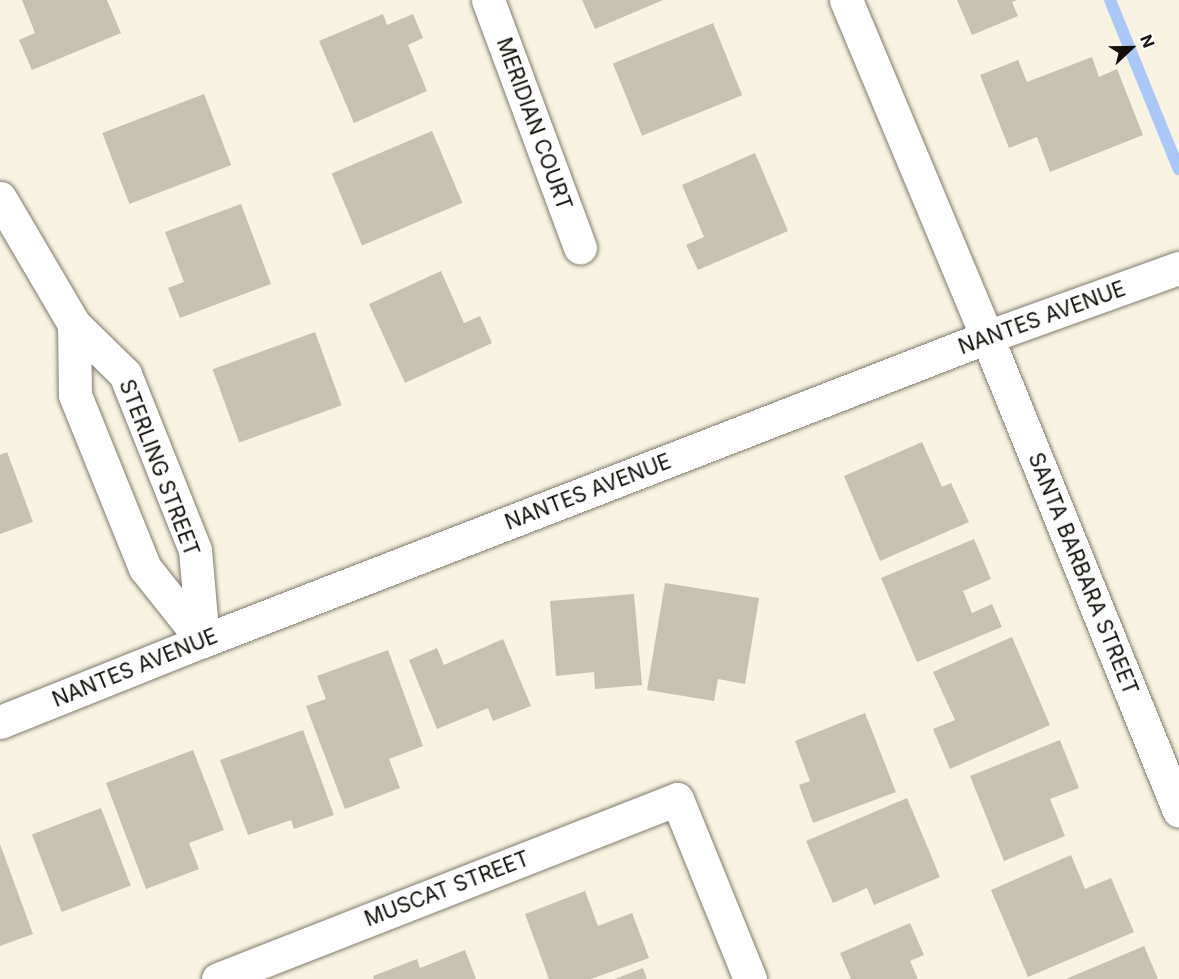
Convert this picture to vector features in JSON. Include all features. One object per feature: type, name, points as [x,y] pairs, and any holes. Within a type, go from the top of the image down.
[{"type":"street","name":"MERIDIAN COURT","points":[[488,0],[580,247]]},
{"type":"street","name":"SANTA BARBARA STREET","points":[[846,0],[987,337],[1179,811]]},
{"type":"street","name":"STERLING STREET","points":[[0,198],[74,324],[125,374],[195,550],[203,640]]},
{"type":"street","name":"NANTES AVENUE","points":[[0,722],[203,640],[987,337],[1179,268]]},
{"type":"street","name":"STERLING STREET","points":[[74,324],[75,395],[136,546],[145,568],[203,640]]},
{"type":"street","name":"MUSCAT STREET","points":[[218,979],[677,800],[750,979]]},
{"type":"building","points":[[22,0],[107,0],[121,33],[32,70],[19,40],[35,33]]},
{"type":"building","points":[[582,0],[663,0],[595,29]]},
{"type":"building","points":[[957,0],[1017,0],[1012,2],[1018,16],[972,35]]},
{"type":"building","points":[[383,14],[387,25],[413,14],[423,38],[408,45],[427,91],[354,123],[319,41]]},
{"type":"building","points":[[713,23],[742,95],[642,136],[613,63]]},
{"type":"building","points":[[1092,57],[1099,77],[1117,69],[1143,135],[1050,172],[1037,137],[1009,148],[980,75],[1018,60],[1027,82]]},
{"type":"building","points":[[204,94],[231,165],[129,204],[102,133]]},
{"type":"building","points":[[432,131],[462,203],[362,245],[332,174]]},
{"type":"building","points":[[755,153],[788,231],[698,270],[686,245],[704,237],[682,185]]},
{"type":"building","points":[[241,204],[271,284],[180,318],[168,288],[184,282],[165,232]]},
{"type":"building","points":[[441,271],[464,323],[480,316],[492,343],[405,383],[369,304]]},
{"type":"building","points":[[315,332],[342,405],[239,443],[213,369]]},
{"type":"building","points":[[922,442],[942,487],[951,483],[969,522],[880,561],[844,476]]},
{"type":"building","points":[[7,452],[33,522],[0,534],[0,455]]},
{"type":"building","points":[[974,539],[991,579],[963,591],[972,613],[992,604],[1002,627],[917,662],[881,578]]},
{"type":"building","points":[[665,583],[759,598],[745,684],[718,679],[714,701],[647,690]]},
{"type":"building","points":[[634,594],[642,685],[595,689],[594,672],[556,676],[550,601]]},
{"type":"building","points":[[1012,637],[1050,725],[950,769],[933,729],[955,720],[933,672]]},
{"type":"building","points":[[503,639],[531,706],[493,721],[488,708],[437,729],[409,660],[437,648],[444,665]]},
{"type":"building","points":[[388,650],[423,746],[389,759],[400,788],[345,809],[306,706],[326,699],[317,676]]},
{"type":"building","points":[[865,713],[896,792],[813,823],[799,785],[810,781],[795,741]]},
{"type":"building","points":[[303,730],[334,815],[294,829],[291,820],[248,835],[220,760]]},
{"type":"building","points":[[1060,740],[1079,788],[1050,799],[1065,836],[1004,861],[970,776]]},
{"type":"building","points":[[193,750],[224,830],[189,843],[199,869],[146,889],[106,783]]},
{"type":"building","points":[[907,798],[940,877],[874,905],[867,888],[833,903],[806,841]]},
{"type":"building","points":[[101,808],[131,885],[62,912],[32,835]]},
{"type":"building","points":[[0,844],[33,934],[0,946]]},
{"type":"building","points":[[1071,855],[1085,889],[1111,878],[1134,932],[1028,977],[991,890]]},
{"type":"building","points":[[585,891],[598,926],[632,913],[649,958],[591,979],[549,979],[525,914]]},
{"type":"building","points":[[910,923],[924,955],[910,961],[918,979],[851,979],[840,953]]},
{"type":"building","points":[[1144,946],[1158,979],[1066,979]]},
{"type":"building","points":[[465,950],[476,979],[374,979],[373,976],[417,959],[420,968]]},
{"type":"building","points":[[643,968],[647,979],[615,979]]},
{"type":"waterway","points":[[1110,0],[1179,170]]}]
